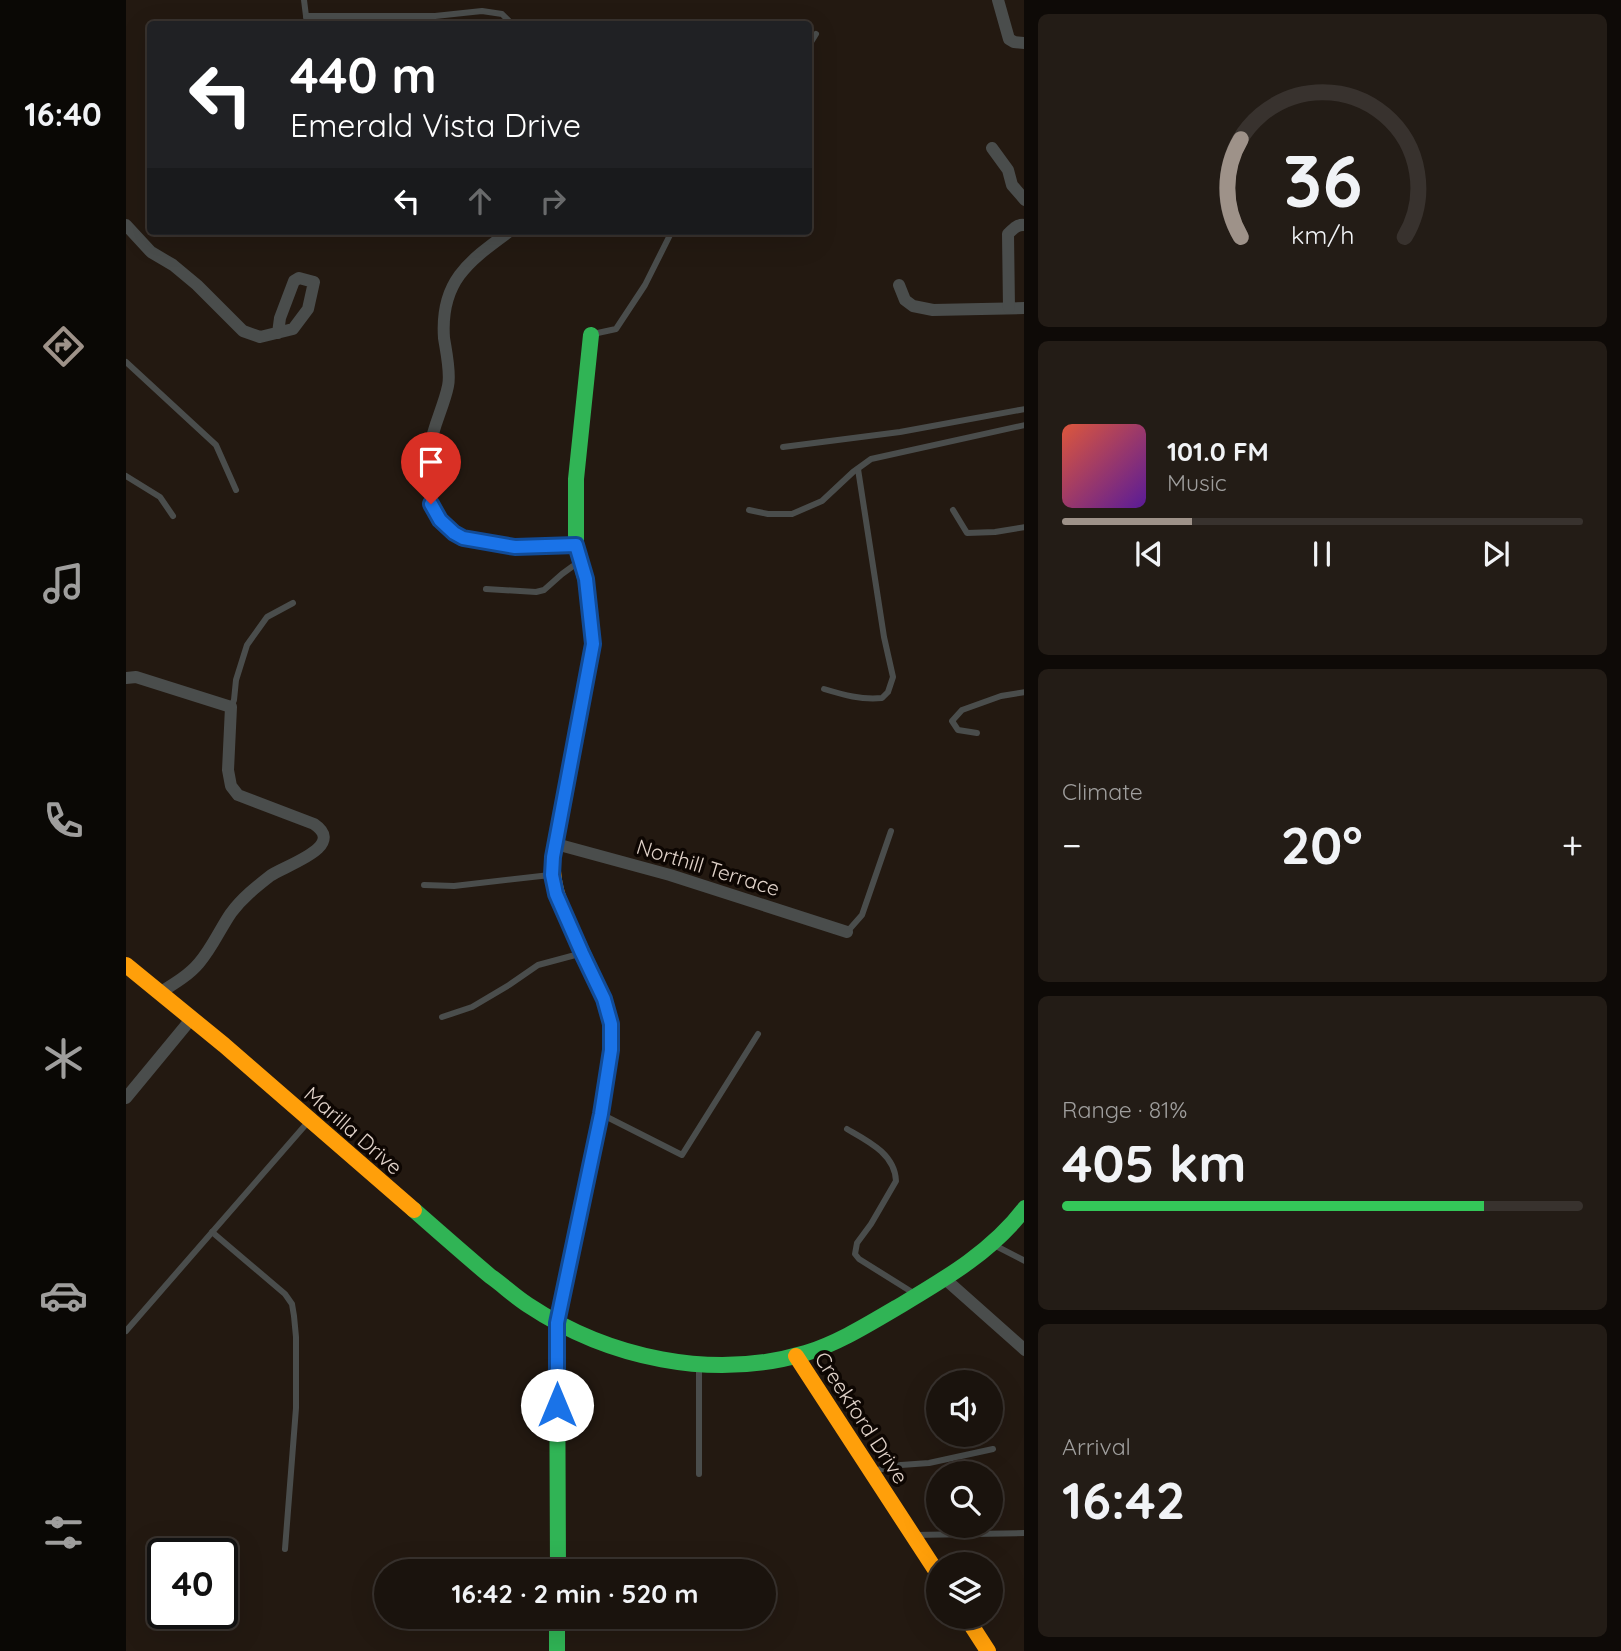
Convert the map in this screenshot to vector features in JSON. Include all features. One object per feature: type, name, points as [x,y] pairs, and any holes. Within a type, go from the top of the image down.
[{"type":"street","points":[[998,0],[1009,39],[1024,43]]},
{"type":"street","points":[[992,148],[1008,170],[1012,186],[1024,200]]},
{"type":"street","points":[[126,225],[151,252],[173,265],[197,285],[243,331],[260,337],[278,333]]},
{"type":"street","points":[[1009,308],[1008,234],[1024,225]]},
{"type":"street","points":[[505,235],[465,267],[448,300],[444,323],[449,384],[430,446],[427,476],[429,495],[440,520],[463,538],[515,547],[576,545]]},
{"type":"street","points":[[899,285],[905,300],[913,306],[933,310],[1024,308]]},
{"type":"street","points":[[558,1559],[557,1323],[601,1114],[611,1050],[611,1024],[604,999],[556,894],[552,875],[555,844],[593,644],[583,566],[576,545],[576,479],[592,335]]},
{"type":"street","points":[[126,678],[136,677],[231,707],[228,770],[231,786],[238,795],[314,824],[321,829],[324,839],[313,853],[273,873],[243,898],[199,964],[161,992]]},
{"type":"street","name":"Northill Terrace","points":[[555,844],[670,875],[847,932]]},
{"type":"street","name":"Marilla Drive","points":[[126,965],[192,1018],[449,1241],[526,1304],[557,1323],[623,1351],[699,1365],[748,1364],[796,1356],[864,1327],[944,1278],[992,1244],[1011,1227],[1024,1208]]},
{"type":"street","points":[[126,1098],[192,1018]]},
{"type":"street","points":[[944,1278],[1024,1350]]},
{"type":"street","name":"Creekford Drive","points":[[796,1356],[926,1555]]},
{"type":"street","points":[[557,1629],[557,1651]]},
{"type":"street","points":[[974,1629],[988,1651]]},
{"type":"lane","points":[[304,0],[307,21]]},
{"type":"lane","points":[[306,16],[435,16],[482,11],[502,14],[509,21]]},
{"type":"lane","points":[[812,40],[816,34]]},
{"type":"lane","points":[[592,335],[616,329],[645,285],[670,235]]},
{"type":"lane","points":[[126,362],[216,445],[236,490]]},
{"type":"lane","points":[[783,447],[900,432],[1024,409]]},
{"type":"lane","points":[[749,510],[768,514],[792,514],[822,501],[871,459],[1024,425]]},
{"type":"lane","points":[[824,689],[868,699],[882,698],[888,692],[893,677],[884,637],[858,469]]},
{"type":"lane","points":[[126,476],[160,496],[173,516]]},
{"type":"lane","points":[[953,510],[967,533],[1024,527]]},
{"type":"lane","points":[[486,589],[536,592],[544,590],[573,566],[583,566]]},
{"type":"lane","points":[[231,707],[247,645],[267,617],[293,603]]},
{"type":"lane","points":[[977,733],[958,730],[952,721],[962,710],[1001,696],[1024,692]]},
{"type":"lane","points":[[847,932],[862,915],[891,831]]},
{"type":"lane","points":[[424,886],[454,886],[552,875]]},
{"type":"lane","points":[[442,1017],[471,1007],[538,965],[582,953]]},
{"type":"lane","points":[[601,1114],[682,1155],[758,1034]]},
{"type":"lane","points":[[126,1331],[309,1120]]},
{"type":"lane","points":[[847,1129],[873,1143],[889,1160],[896,1173],[896,1181],[857,1243],[855,1254],[916,1295]]},
{"type":"lane","points":[[212,1232],[285,1294],[292,1304],[296,1337],[296,1408],[285,1549]]},
{"type":"lane","points":[[992,1244],[1024,1261]]},
{"type":"lane","points":[[699,1365],[699,1474]]},
{"type":"lane","points":[[871,1471],[929,1463],[993,1449]]},
{"type":"lane","points":[[913,1535],[1024,1532]]},
{"type":"traffic: fast","points":[[586,581],[576,545],[576,479],[591,335]]},
{"type":"traffic: fast","points":[[558,1559],[557,1323],[601,1114],[611,1050],[611,1024],[604,999],[576,939]]},
{"type":"traffic: fast","points":[[414,1210],[528,1305],[592,1339],[626,1351],[662,1359],[734,1365],[806,1353],[852,1333],[966,1264],[998,1238],[1024,1209]]},
{"type":"traffic: fast","points":[[557,1629],[557,1651]]},
{"type":"traffic: slow","points":[[576,939],[556,890],[553,857],[593,644],[586,581]]},
{"type":"traffic: slow","points":[[126,965],[224,1045],[414,1210]]},
{"type":"traffic: slow","points":[[796,1356],[926,1556]]},
{"type":"traffic: slow","points":[[974,1629],[988,1651]]},
{"type":"route","points":[[431,504],[446,527],[463,538],[515,547],[576,545],[586,579],[593,644],[553,857],[552,875],[556,894],[604,999],[611,1024],[611,1050],[601,1114],[557,1323],[557,1405]]}]
